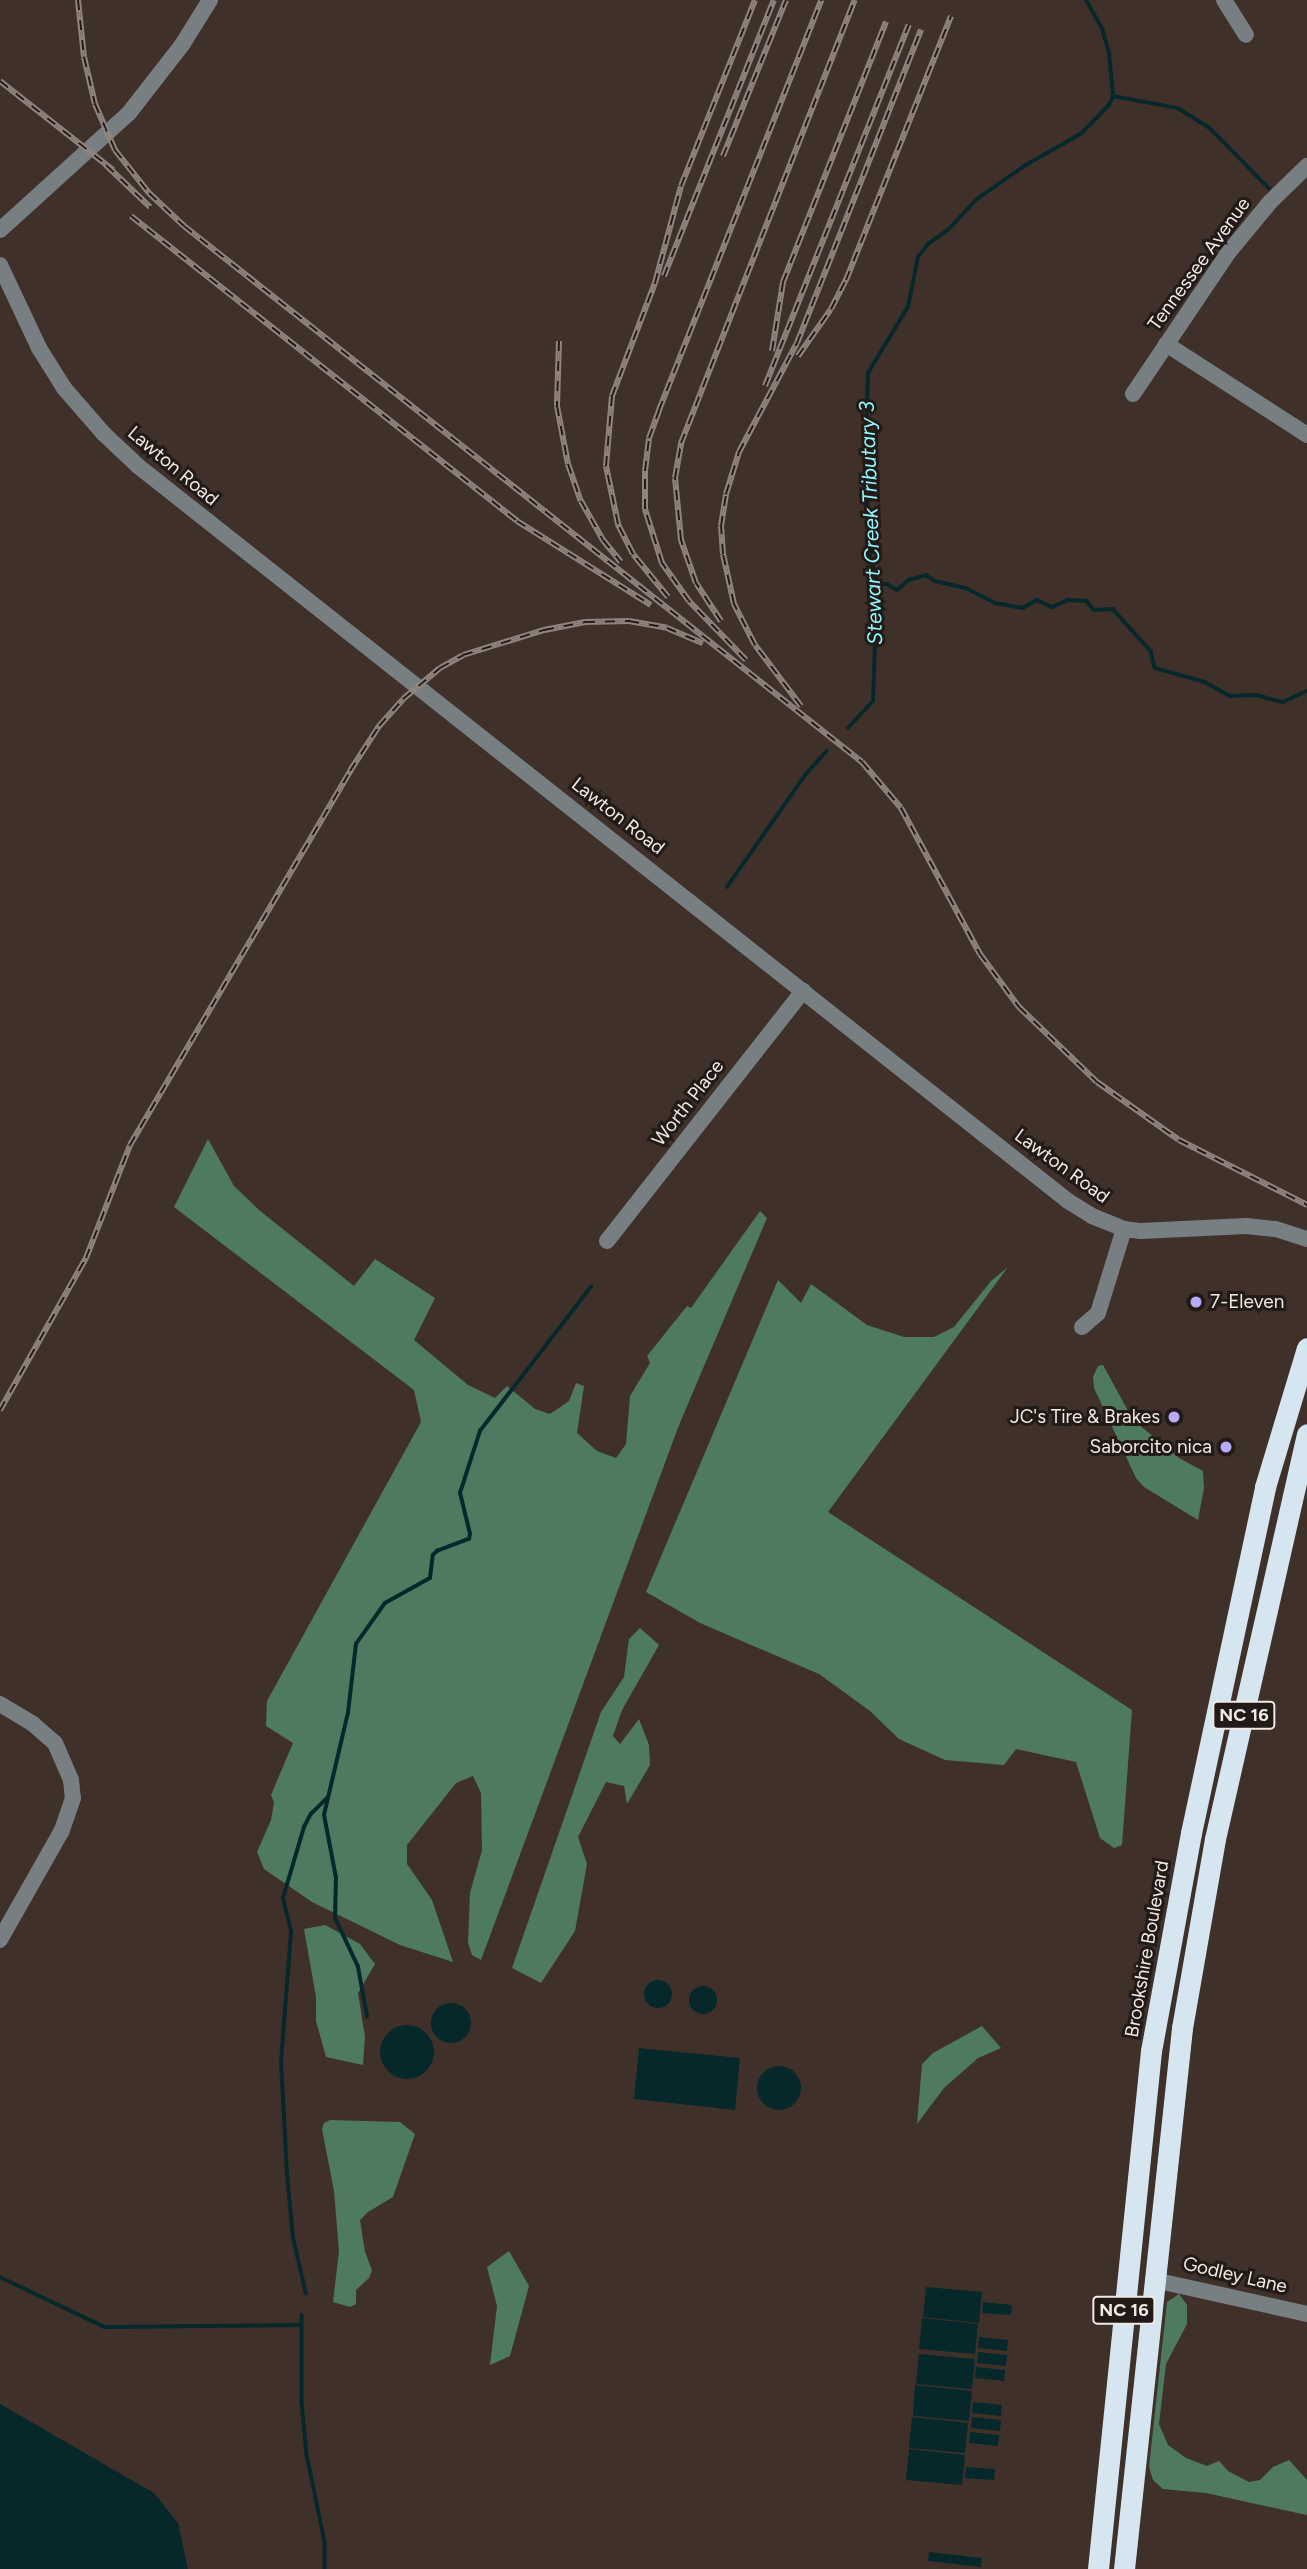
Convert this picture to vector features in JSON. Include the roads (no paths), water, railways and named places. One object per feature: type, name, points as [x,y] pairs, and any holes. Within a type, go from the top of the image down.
[{"type":"highway","name":"Brookshire Boulevard","points":[[1098,2569],[1151,2051],[1191,1833],[1262,1500],[1280,1431],[1307,1348]]},
{"type":"highway","name":"NC 16","points":[[1124,2569],[1178,2056],[1215,1839],[1307,1434]]},
{"type":"highway","points":[[1151,2051],[1178,2056]]},
{"type":"street","points":[[0,230],[129,113],[177,52],[210,0]]},
{"type":"street","points":[[1224,0],[1246,35]]},
{"type":"street","name":"Tennessee Avenue","points":[[1133,394],[1228,253],[1270,202],[1307,166]]},
{"type":"street","name":"Lawton Road","points":[[0,265],[39,348],[64,388],[103,433],[138,466],[1068,1201],[1093,1216],[1124,1229],[1141,1231],[1246,1226],[1276,1229],[1307,1239]]},
{"type":"street","points":[[1166,344],[1307,435]]},
{"type":"street","name":"Worth Place","points":[[607,1241],[803,991]]},
{"type":"street","points":[[1082,1327],[1098,1313],[1124,1229]]},
{"type":"street","points":[[0,1704],[33,1724],[55,1743],[72,1780],[73,1798],[61,1832],[0,1940]]},
{"type":"street","name":"Godley Lane","points":[[1154,2280],[1307,2314]]},
{"type":"water","points":[[658,1980],[668,1984],[672,1994],[668,2004],[658,2008],[648,2004],[644,1994],[648,1984]]},
{"type":"water","points":[[703,1986],[713,1990],[717,2000],[713,2010],[703,2014],[693,2010],[689,2000],[693,1990]]},
{"type":"water","points":[[451,2003],[465,2009],[471,2023],[465,2037],[451,2043],[437,2037],[431,2023],[437,2009]]},
{"type":"water","points":[[407,2025],[426,2033],[434,2052],[426,2071],[407,2079],[388,2071],[380,2052],[388,2033]]},
{"type":"water","points":[[639,2048],[740,2058],[735,2110],[634,2099]]},
{"type":"water","points":[[779,2066],[795,2072],[801,2088],[795,2104],[779,2110],[763,2104],[757,2088],[763,2072]]},
{"type":"water","points":[[926,2287],[982,2292],[979,2323],[923,2317]]},
{"type":"water","points":[[983,2302],[1012,2305],[1011,2315],[982,2313]]},
{"type":"water","points":[[922,2318],[978,2324],[975,2354],[919,2349]]},
{"type":"water","points":[[979,2337],[1008,2340],[1007,2351],[978,2348]]},
{"type":"water","points":[[978,2352],[1007,2355],[1006,2366],[977,2363]]},
{"type":"water","points":[[919,2354],[975,2359],[972,2389],[916,2384]]},
{"type":"water","points":[[976,2367],[1005,2370],[1004,2381],[975,2378]]},
{"type":"water","points":[[915,2385],[972,2391],[969,2421],[913,2416]]},
{"type":"water","points":[[973,2402],[1002,2405],[1001,2416],[972,2413]]},
{"type":"water","points":[[0,2404],[154,2493],[178,2523],[188,2569],[0,2569]]},
{"type":"water","points":[[912,2417],[968,2423],[965,2453],[909,2448]]},
{"type":"water","points":[[972,2417],[1001,2420],[1000,2431],[971,2428]]},
{"type":"water","points":[[970,2432],[999,2435],[998,2446],[969,2443]]},
{"type":"water","points":[[909,2449],[965,2455],[962,2485],[906,2480]]},
{"type":"water","points":[[966,2467],[995,2469],[994,2480],[965,2478]]},
{"type":"water","points":[[929,2552],[982,2558],[981,2567],[928,2561]]},
{"type":"waterway","name":"Stewart Creek Tributary 3","points":[[848,728],[873,701],[877,584],[870,555],[865,460],[868,373],[908,307],[918,257],[928,244],[948,230],[977,199],[1026,165],[1082,133],[1109,105],[1113,96],[1109,53],[1102,29],[1086,0]]},
{"type":"waterway","points":[[1113,96],[1178,108],[1209,127],[1269,188]]},
{"type":"waterway","points":[[877,584],[887,584],[897,590],[909,580],[926,575],[935,581],[966,588],[995,603],[1023,608],[1037,600],[1052,607],[1068,600],[1087,601],[1094,610],[1113,609],[1151,651],[1155,668],[1205,682],[1230,696],[1256,695],[1283,702],[1307,691]]},
{"type":"waterway","name":"Stewart Creek Tributary 3","points":[[727,887],[806,774],[827,751]]},
{"type":"waterway","name":"Stewart Creek Tributary 3","points":[[367,2017],[358,1967],[335,1918],[336,1878],[324,1815],[348,1713],[356,1644],[385,1603],[430,1578],[433,1555],[437,1551],[469,1539],[460,1493],[480,1431],[591,1287]]},
{"type":"waterway","points":[[306,2294],[293,2238],[287,2175],[281,2062],[291,1931],[283,1898],[304,1827],[311,1814],[327,1798]]},
{"type":"waterway","points":[[0,2277],[105,2327],[302,2325]]},
{"type":"waterway","points":[[302,2315],[302,2402],[307,2455],[325,2542],[325,2569]]},
{"type":"railway","points":[[78,0],[84,57],[95,104],[115,150],[149,193],[184,226],[862,762],[901,808],[980,954],[1019,1007],[1097,1082],[1179,1140],[1307,1205]]},
{"type":"railway","points":[[668,597],[633,554],[618,524],[606,466],[612,396],[655,283],[681,186],[755,0]]},
{"type":"railway","points":[[664,276],[774,0]]},
{"type":"railway","points":[[723,156],[786,0]]},
{"type":"railway","points":[[746,660],[689,601],[662,563],[645,509],[645,471],[649,438],[659,410],[821,0]]},
{"type":"railway","points":[[721,621],[696,583],[681,540],[675,478],[681,443],[855,0]]},
{"type":"railway","points":[[798,356],[831,309],[846,280],[951,16]]},
{"type":"railway","points":[[772,351],[783,282],[886,22]]},
{"type":"railway","points":[[765,386],[909,25]]},
{"type":"railway","points":[[801,706],[755,645],[734,604],[723,554],[721,526],[726,494],[739,452],[797,343],[921,30]]},
{"type":"railway","points":[[0,81],[113,170]]},
{"type":"railway","points":[[106,165],[150,207]]},
{"type":"railway","points":[[131,216],[517,521],[651,605]]},
{"type":"railway","points":[[559,341],[557,406],[568,464],[581,501],[603,540],[621,562]]},
{"type":"railway","points":[[0,1410],[86,1258],[130,1145],[350,771],[379,726],[403,699],[440,668],[463,655],[544,630],[585,622],[629,621],[667,628],[703,643]]},
{"type":"place","name":"7-Eleven","points":[[1196,1302]]},
{"type":"place","name":"JC's Tire & Brakes","points":[[1174,1417]]},
{"type":"place","name":"Saborcito nica","points":[[1226,1447]]}]
